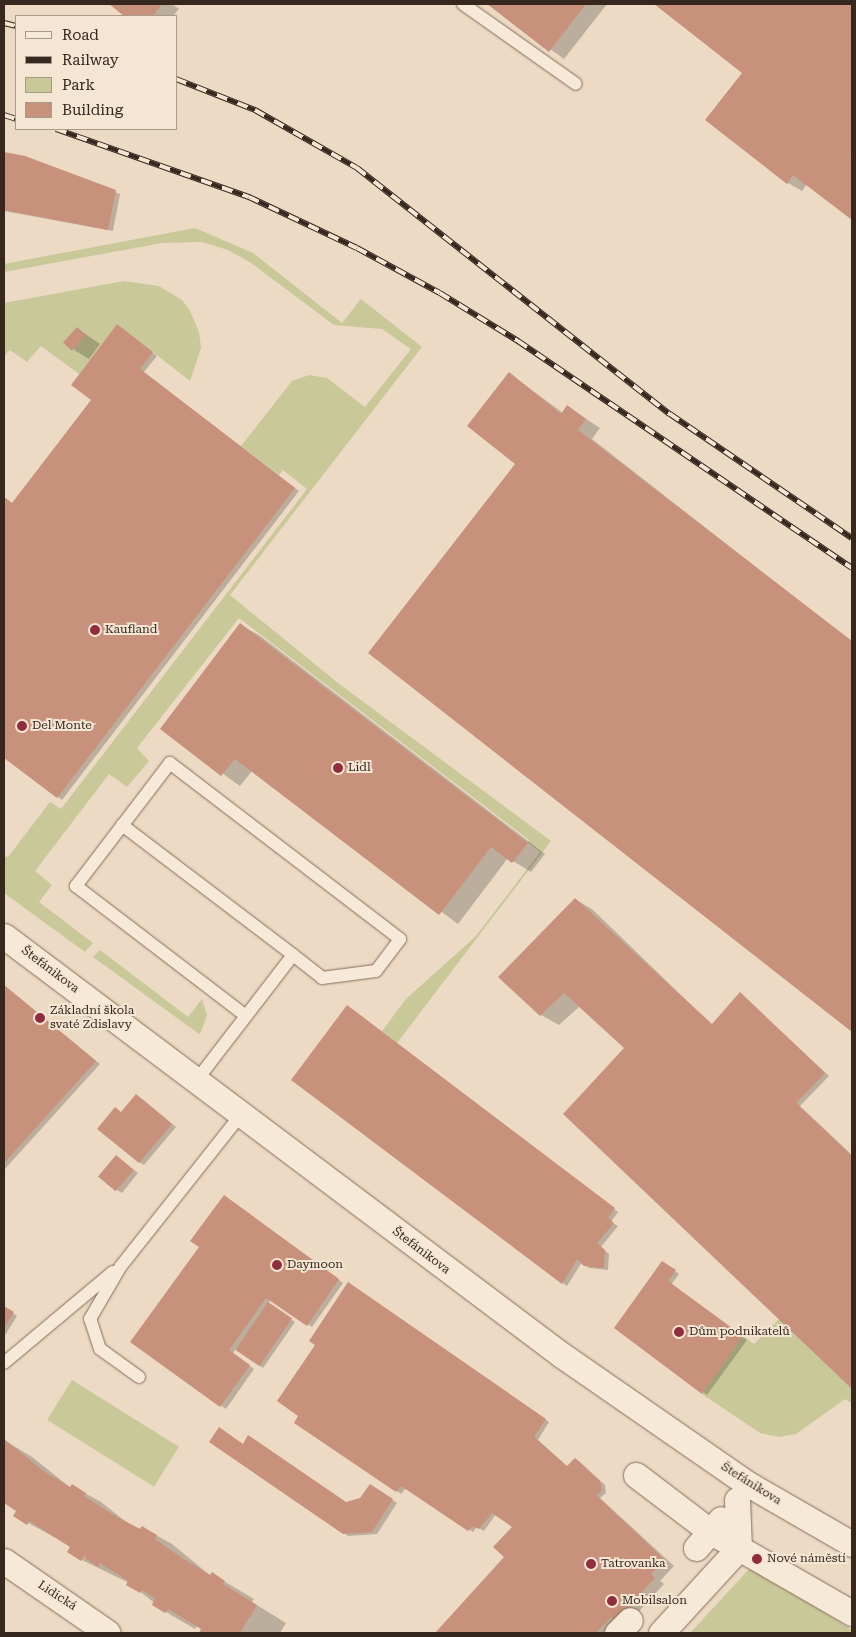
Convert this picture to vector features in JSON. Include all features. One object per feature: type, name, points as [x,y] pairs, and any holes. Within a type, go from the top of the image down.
[{"type":"street","name":"Štefánikova","points":[[4,936],[240,1116],[563,1356],[748,1484],[852,1544]]},
{"type":"street","points":[[636,1476],[704,1540],[739,1548],[852,1613]]},
{"type":"street","points":[[661,1633],[739,1548],[737,1500],[704,1540]]},
{"type":"street","name":"Lidická","points":[[4,1561],[108,1633]]},
{"type":"lane","points":[[464,4],[576,84]]},
{"type":"lane","points":[[122,825],[322,978],[376,970],[400,939],[170,763],[122,825],[76,886],[246,1016]]},
{"type":"lane","points":[[196,1082],[293,955]]},
{"type":"lane","points":[[139,1377],[100,1349],[90,1319],[121,1266],[240,1116]]},
{"type":"lane","points":[[4,1364],[121,1266]]},
{"type":"green space","points":[[195,228],[253,253],[342,323],[361,299],[422,347],[230,595],[338,683],[551,841],[397,1043],[382,1031],[406,999],[476,936],[540,852],[528,843],[529,840],[239,618],[137,748],[149,761],[127,787],[109,774],[35,871],[52,885],[39,902],[93,943],[85,952],[4,893],[4,856],[8,857],[50,802],[61,809],[307,489],[283,470],[279,475],[241,446],[292,381],[309,375],[327,378],[365,407],[411,349],[382,329],[334,325],[251,263],[228,250],[202,242],[162,243],[4,272],[4,264]]},
{"type":"green space","points":[[124,281],[159,286],[182,300],[190,311],[199,332],[201,348],[190,381],[117,324],[79,374],[41,346],[27,362],[10,350],[4,356],[4,303]]},
{"type":"green space","points":[[100,950],[188,1017],[202,999],[207,1015],[201,1032],[199,1034],[93,957]]},
{"type":"green space","points":[[779,1319],[852,1389],[851,1403],[845,1399],[796,1434],[779,1437],[760,1433],[702,1394],[743,1336],[754,1344]]},
{"type":"green space","points":[[72,1380],[179,1447],[154,1487],[47,1420]]},
{"type":"green space","points":[[752,1566],[852,1630],[852,1633],[690,1633]]},
{"type":"building","points":[[109,4],[162,4],[154,15],[123,15]]},
{"type":"building","points":[[487,4],[586,4],[549,52]]},
{"type":"building","points":[[654,4],[852,4],[852,160],[845,154],[852,161],[852,220],[793,175],[787,184],[705,120],[742,73]]},
{"type":"building","points":[[4,152],[25,156],[116,190],[108,230],[4,210]]},
{"type":"building","name":"Kaufland","points":[[117,324],[153,352],[140,369],[295,488],[57,798],[4,758],[4,497],[12,503],[91,400],[71,385]]},
{"type":"building","points":[[77,327],[86,335],[72,351],[63,343]]},
{"type":"building","points":[[509,372],[561,414],[567,405],[586,419],[578,430],[852,641],[852,1032],[368,653],[515,464],[467,426]]},
{"type":"building","name":"Lidl","points":[[240,623],[528,843],[512,863],[491,847],[439,915],[235,759],[221,776],[160,729]]},
{"type":"building","points":[[575,898],[712,1024],[740,992],[825,1073],[796,1103],[852,1156],[852,1389],[563,1114],[624,1048],[564,993],[540,1016],[498,977]]},
{"type":"building","points":[[4,985],[96,1061],[4,1163]]},
{"type":"building","points":[[347,1005],[615,1208],[608,1218],[614,1223],[597,1243],[605,1250],[604,1268],[584,1266],[577,1259],[562,1284],[291,1080]]},
{"type":"building","points":[[136,1094],[172,1124],[139,1163],[97,1129],[115,1107],[121,1112]]},
{"type":"building","points":[[116,1155],[134,1170],[116,1191],[98,1176]]},
{"type":"building","points":[[224,1195],[339,1279],[307,1326],[266,1298],[229,1350],[250,1365],[220,1407],[130,1342],[199,1247],[190,1241]]},
{"type":"building","name":"Dům podnikatelů","points":[[662,1261],[676,1270],[668,1281],[743,1336],[702,1394],[614,1328]]},
{"type":"building","points":[[348,1282],[546,1419],[534,1437],[567,1466],[575,1458],[600,1481],[602,1490],[596,1495],[665,1560],[651,1574],[655,1578],[622,1614],[614,1620],[611,1617],[596,1633],[435,1633],[504,1557],[493,1547],[512,1527],[492,1513],[479,1529],[472,1526],[468,1531],[401,1486],[396,1492],[294,1423],[298,1416],[277,1401],[315,1345],[309,1341]]},
{"type":"building","points":[[268,1302],[292,1318],[260,1366],[236,1350]]},
{"type":"building","points":[[4,1306],[14,1312],[4,1328]]},
{"type":"building","points":[[219,1427],[243,1444],[248,1435],[346,1502],[360,1498],[370,1484],[393,1499],[372,1532],[343,1534],[209,1442]]},
{"type":"building","points":[[4,1439],[42,1470],[70,1487],[72,1484],[86,1493],[84,1496],[112,1514],[140,1529],[142,1526],[157,1535],[155,1539],[182,1558],[210,1575],[212,1572],[225,1581],[223,1584],[257,1605],[240,1633],[199,1633],[201,1629],[168,1609],[165,1613],[152,1605],[155,1598],[142,1590],[140,1593],[126,1585],[128,1581],[100,1563],[98,1567],[86,1559],[85,1555],[81,1561],[67,1552],[70,1547],[29,1521],[27,1525],[13,1516],[16,1511],[4,1503]]},
{"type":"railway","points":[[4,23],[15,26]]},
{"type":"railway","points":[[178,80],[255,110],[357,168],[670,414],[852,538]]},
{"type":"railway","points":[[4,115],[15,119]]},
{"type":"railway","points":[[59,130],[249,197],[357,248],[440,293],[518,341],[852,568]]},
{"type":"place","name":"Kaufland","points":[[95,630]]},
{"type":"place","name":"Del Monte","points":[[22,726]]},
{"type":"place","name":"Lidl","points":[[338,768]]},
{"type":"place","name":"Základní škola svaté Zdislavy","points":[[40,1018]]},
{"type":"place","name":"Daymoon","points":[[277,1265]]},
{"type":"place","name":"Dům podnikatelů","points":[[679,1332]]},
{"type":"place","name":"Nové náměstí","points":[[757,1559]]},
{"type":"place","name":"Tatrovanka","points":[[591,1564]]},
{"type":"place","name":"Mobilsalon","points":[[612,1601]]}]
